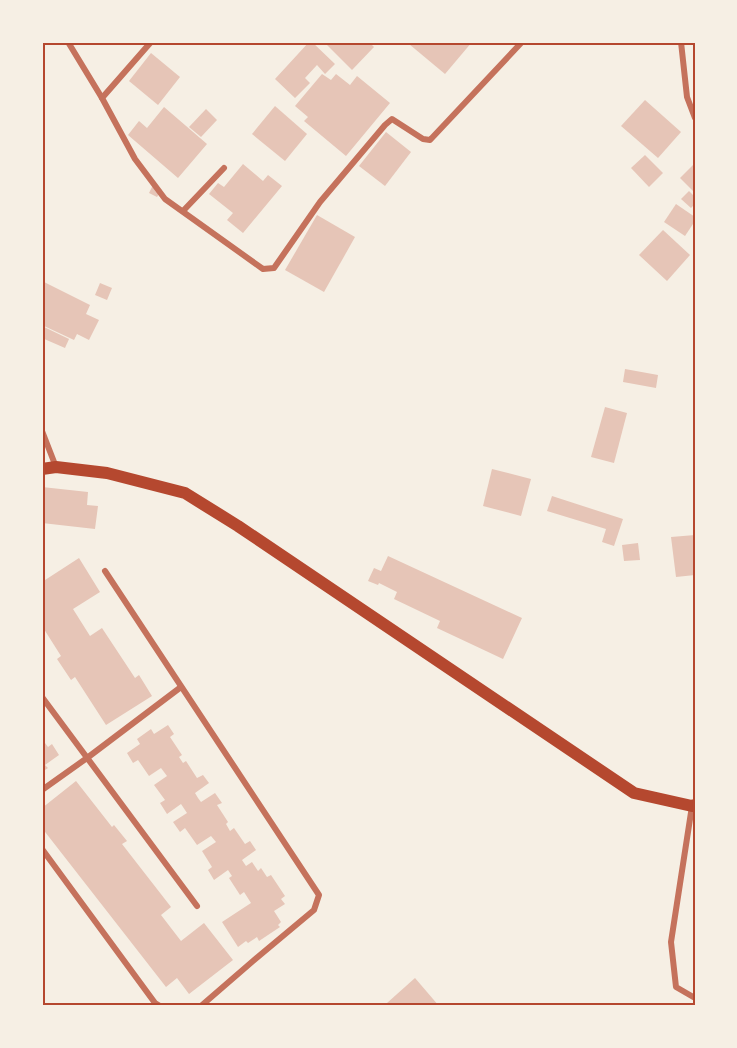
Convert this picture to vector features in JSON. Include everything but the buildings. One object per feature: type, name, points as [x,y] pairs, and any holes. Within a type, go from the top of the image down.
[{"type":"main road","points":[[42,469],[56,466],[107,473],[185,493],[238,526],[634,793],[694,806]]},
{"type":"street","points":[[68,42],[135,159],[165,199],[263,269],[274,268],[320,202],[385,125],[392,119],[423,139],[430,140],[522,42]]},
{"type":"street","points":[[102,98],[151,42]]},
{"type":"street","points":[[681,42],[687,98],[695,118]]},
{"type":"street","points":[[183,211],[224,168]]},
{"type":"street","points":[[42,431],[56,466]]},
{"type":"street","points":[[105,571],[319,896],[314,910],[201,1006]]},
{"type":"street","points":[[42,790],[181,687]]},
{"type":"street","points":[[42,698],[197,906]]},
{"type":"street","points":[[694,806],[671,942],[676,987],[695,998]]},
{"type":"street","points":[[42,849],[160,1006]]}]
